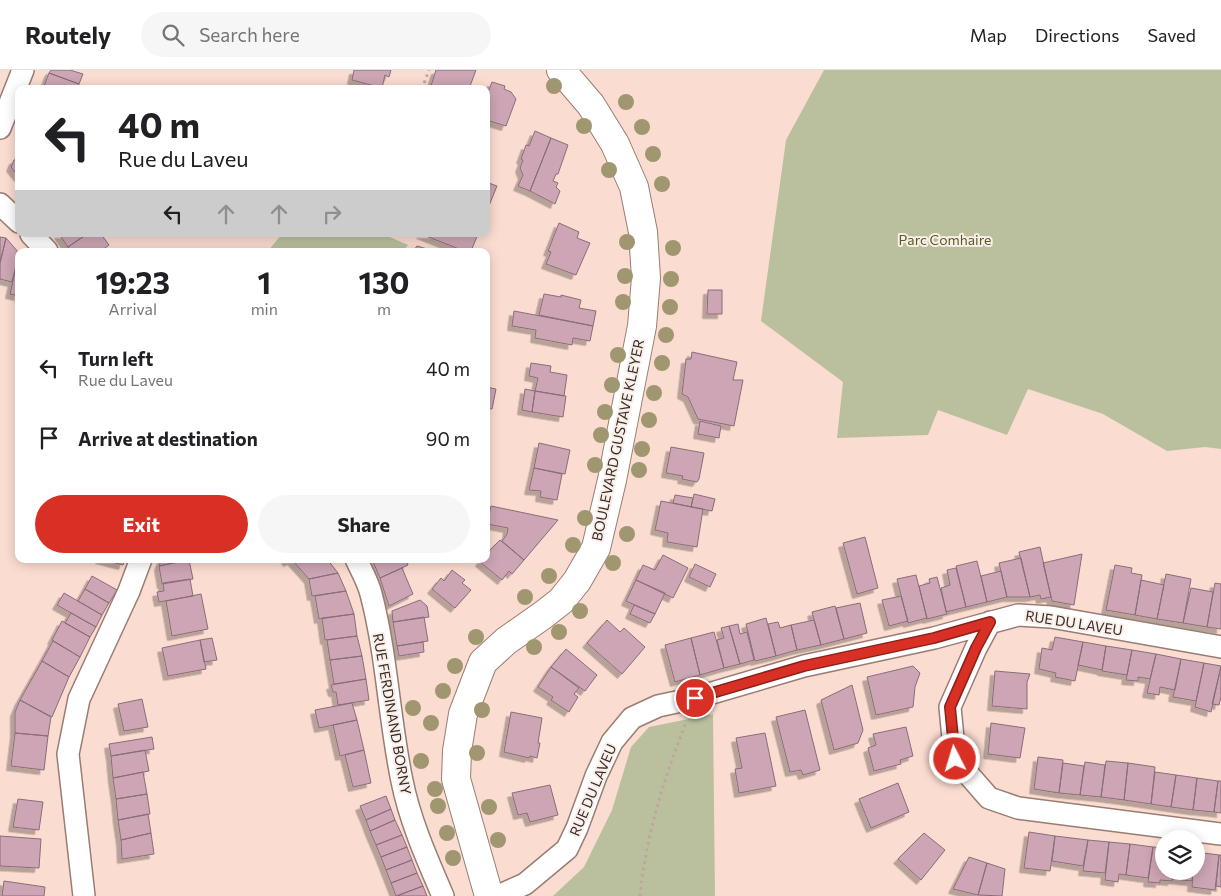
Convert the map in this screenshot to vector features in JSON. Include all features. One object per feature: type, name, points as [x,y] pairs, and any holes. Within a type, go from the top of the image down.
[{"type":"street","points":[[17,85],[23,70]]},
{"type":"street","name":"BOULEVARD GUSTAVE KLEYER","points":[[489,896],[456,779],[457,751],[463,714],[483,662],[506,641],[561,601],[577,581],[596,548],[612,480],[642,326],[646,278],[643,232],[634,187],[615,144],[606,129],[591,105],[561,70]]},
{"type":"street","points":[[0,128],[15,90]]},
{"type":"street","points":[[0,204],[15,218]]},
{"type":"street","points":[[34,237],[44,248]]},
{"type":"street","points":[[84,896],[68,754],[79,698],[129,591],[140,563]]},
{"type":"street","name":"RUE FERDINAND BORNY","points":[[358,563],[370,592],[382,649],[402,781],[419,839],[443,896]]},
{"type":"street","name":"RUE DU LAVEU","points":[[498,896],[525,884],[567,849],[577,828],[596,776],[612,742],[632,718],[658,706],[695,698],[804,666],[934,638],[1018,615],[1051,617],[1221,647]]},
{"type":"street","points":[[990,622],[976,648],[950,707],[955,759],[989,798],[1018,808],[1221,834]]},
{"type":"path","points":[[423,85],[429,70]]},
{"type":"path","points":[[640,896],[642,874],[652,821],[670,764],[695,698]]},
{"type":"green space","name":"Parc Comhaire","points":[[824,70],[1221,70],[1221,449],[1205,447],[1167,451],[1103,414],[1028,389],[1007,435],[938,410],[928,435],[837,438],[843,382],[761,321],[786,140]]},
{"type":"green space","points":[[280,237],[390,237],[408,245],[406,248],[270,248]]},
{"type":"green space","points":[[713,714],[715,896],[553,896],[584,867],[612,810],[631,747],[649,727]]},
{"type":"building","points":[[51,70],[70,70],[83,74],[79,84],[49,73]]},
{"type":"building","points":[[354,70],[391,70],[389,77],[385,75],[383,85],[371,85],[352,80]]},
{"type":"building","points":[[436,70],[476,70],[470,85],[431,85]]},
{"type":"building","points":[[49,73],[79,84],[79,85],[44,85]]},
{"type":"building","points":[[492,82],[505,86],[504,89],[511,92],[516,99],[506,126],[490,121],[490,87]]},
{"type":"building","points":[[535,131],[551,138],[530,191],[518,186],[523,175],[520,168],[523,160],[521,159],[526,145],[529,146]]},
{"type":"building","points":[[551,138],[568,145],[558,174],[556,174],[553,181],[558,183],[556,187],[560,191],[555,204],[530,191]]},
{"type":"building","points":[[15,160],[15,172],[11,167]]},
{"type":"building","points":[[490,183],[497,186],[490,203]]},
{"type":"building","points":[[559,223],[579,232],[577,238],[590,243],[576,275],[546,264],[551,252],[548,251]]},
{"type":"building","points":[[0,237],[6,238],[0,263]]},
{"type":"building","points":[[61,237],[83,237],[68,247]]},
{"type":"building","points":[[83,237],[103,237],[109,245],[105,248],[68,247]]},
{"type":"building","points":[[429,237],[477,237],[472,248],[456,248]]},
{"type":"building","points":[[6,238],[15,248],[15,270],[12,282],[0,279],[0,263]]},
{"type":"building","points":[[15,272],[15,295],[10,294]]},
{"type":"building","points":[[708,290],[722,290],[722,314],[707,314]]},
{"type":"building","points":[[544,294],[561,297],[561,295],[581,300],[579,308],[596,311],[593,326],[539,315]]},
{"type":"building","points":[[514,311],[593,326],[590,341],[573,338],[572,345],[535,338],[536,330],[512,326]]},
{"type":"building","points":[[692,352],[737,362],[733,380],[743,380],[734,426],[698,419],[688,397],[682,394],[686,359],[691,359]]},
{"type":"building","points":[[531,363],[551,366],[550,372],[567,375],[564,396],[535,391],[538,378],[529,376]]},
{"type":"building","points":[[490,388],[496,389],[492,409],[490,409]]},
{"type":"building","points":[[525,389],[535,391],[532,412],[522,410]]},
{"type":"building","points":[[535,391],[566,396],[563,417],[532,412]]},
{"type":"building","points":[[700,421],[721,426],[719,438],[698,434]]},
{"type":"building","points":[[539,443],[570,450],[565,474],[534,468]]},
{"type":"building","points":[[671,447],[704,453],[697,482],[682,479],[683,476],[666,473]]},
{"type":"building","points":[[534,468],[562,474],[557,500],[540,497],[541,491],[529,490]]},
{"type":"building","points":[[694,494],[715,499],[712,511],[691,507]]},
{"type":"building","points":[[675,495],[693,498],[691,507],[673,503]]},
{"type":"building","points":[[661,501],[703,509],[697,547],[667,542],[668,533],[655,530]]},
{"type":"building","points":[[491,506],[558,520],[524,560],[502,541],[507,534],[508,528],[490,525]]},
{"type":"building","points":[[865,537],[878,588],[857,594],[843,543]]},
{"type":"building","points":[[500,540],[524,560],[512,574],[509,571],[502,580],[481,563],[490,563],[490,550]]},
{"type":"building","points":[[1040,547],[1051,597],[1041,599],[1040,595],[1030,597],[1019,552]]},
{"type":"building","points":[[1082,554],[1074,605],[1052,601],[1043,563]]},
{"type":"building","points":[[663,555],[688,568],[673,598],[636,580],[643,565],[655,570]]},
{"type":"building","points":[[1021,558],[1030,597],[1007,597],[999,563]]},
{"type":"building","points":[[977,561],[987,602],[966,607],[956,566]]},
{"type":"building","points":[[160,563],[173,563],[159,566]]},
{"type":"building","points":[[174,563],[190,563],[193,579],[162,584],[159,566]]},
{"type":"building","points":[[295,563],[330,563],[338,573],[309,579]]},
{"type":"building","points":[[374,563],[407,563],[408,565],[380,578]]},
{"type":"building","points":[[695,564],[716,574],[710,587],[689,577]]},
{"type":"building","points":[[1115,565],[1132,568],[1131,573],[1142,575],[1135,615],[1106,610]]},
{"type":"building","points":[[402,568],[413,594],[389,606],[380,578]]},
{"type":"building","points":[[956,568],[966,607],[946,612],[941,588],[950,585],[947,570]]},
{"type":"building","points":[[452,570],[465,580],[462,583],[471,590],[455,608],[432,589],[441,578],[444,581]]},
{"type":"building","points":[[1001,571],[1007,597],[987,602],[981,576]]},
{"type":"building","points":[[338,573],[346,591],[312,596],[309,579]]},
{"type":"building","points":[[1166,574],[1191,579],[1183,623],[1157,619]]},
{"type":"building","points":[[916,575],[927,618],[908,623],[897,579]]},
{"type":"building","points":[[92,576],[117,590],[109,603],[85,589]]},
{"type":"building","points":[[937,577],[947,614],[927,619],[919,586],[930,583],[929,579]]},
{"type":"building","points":[[190,579],[193,596],[159,602],[157,592],[164,591],[163,583]]},
{"type":"building","points":[[636,580],[665,593],[655,614],[626,601]]},
{"type":"building","points":[[1141,580],[1164,585],[1157,619],[1135,615]]},
{"type":"building","points":[[1215,583],[1221,584],[1221,629],[1207,627]]},
{"type":"building","points":[[1191,588],[1213,592],[1207,627],[1183,623]]},
{"type":"building","points":[[85,589],[109,603],[102,615],[78,601]]},
{"type":"building","points":[[346,591],[354,614],[319,619],[315,596]]},
{"type":"building","points":[[64,593],[102,615],[96,627],[57,605]]},
{"type":"building","points":[[201,594],[208,629],[172,636],[166,601]]},
{"type":"building","points":[[901,596],[908,621],[889,626],[882,600]]},
{"type":"building","points":[[420,600],[427,606],[429,617],[393,622],[392,611]]},
{"type":"building","points":[[860,603],[867,633],[844,639],[836,608]]},
{"type":"building","points":[[634,605],[655,614],[650,623],[630,614]]},
{"type":"building","points":[[835,606],[844,639],[821,645],[812,612]]},
{"type":"building","points":[[71,613],[96,627],[90,637],[65,623]]},
{"type":"building","points":[[354,614],[357,636],[325,640],[322,618]]},
{"type":"building","points":[[424,617],[428,641],[397,646],[393,622]]},
{"type":"building","points":[[766,618],[776,656],[755,661],[746,624]]},
{"type":"building","points":[[607,620],[620,632],[624,628],[645,647],[622,674],[587,643]]},
{"type":"building","points":[[814,620],[821,645],[797,650],[791,625]]},
{"type":"building","points":[[62,621],[90,637],[80,657],[52,640]]},
{"type":"building","points":[[778,622],[780,628],[791,625],[797,650],[776,656],[768,624]]},
{"type":"building","points":[[738,624],[740,634],[747,632],[754,660],[740,664],[729,626]]},
{"type":"building","points":[[729,626],[740,664],[724,668],[717,640],[724,638],[721,628]]},
{"type":"building","points":[[714,632],[724,668],[700,675],[691,638]]},
{"type":"building","points":[[357,636],[362,656],[330,660],[327,640]]},
{"type":"building","points":[[1055,637],[1083,642],[1075,681],[1055,677],[1056,673],[1039,669],[1042,648],[1052,650]]},
{"type":"building","points":[[212,638],[217,660],[204,662],[200,640]]},
{"type":"building","points":[[691,638],[700,675],[675,682],[665,645]]},
{"type":"building","points":[[200,640],[206,669],[168,676],[162,648]]},
{"type":"building","points":[[53,641],[80,657],[69,677],[42,661]]},
{"type":"building","points":[[423,642],[424,652],[399,656],[397,646]]},
{"type":"building","points":[[1083,642],[1106,646],[1102,670],[1078,665]]},
{"type":"building","points":[[1106,646],[1132,650],[1127,675],[1102,671]]},
{"type":"building","points":[[566,649],[597,675],[585,691],[551,667]]},
{"type":"building","points":[[1132,650],[1156,654],[1150,679],[1138,677],[1138,681],[1126,680]]},
{"type":"building","points":[[1156,654],[1181,659],[1175,690],[1160,687],[1159,695],[1147,693]]},
{"type":"building","points":[[362,656],[366,679],[334,684],[330,660]]},
{"type":"building","points":[[1181,659],[1204,663],[1196,701],[1173,697]]},
{"type":"building","points":[[42,661],[69,677],[52,717],[20,700]]},
{"type":"building","points":[[1204,663],[1221,666],[1211,712],[1195,707]]},
{"type":"building","points":[[913,666],[920,673],[915,687],[913,707],[876,715],[867,677]]},
{"type":"building","points":[[551,667],[579,688],[574,694],[578,697],[569,712],[551,700],[553,697],[538,687]]},
{"type":"building","points":[[1221,667],[1221,697],[1219,705],[1212,704]]},
{"type":"building","points":[[995,671],[1030,674],[1027,682],[1027,709],[992,706]]},
{"type":"building","points":[[366,679],[369,700],[338,705],[336,692],[333,692],[331,685]]},
{"type":"building","points":[[852,685],[863,730],[858,743],[834,750],[821,700]]},
{"type":"building","points":[[142,699],[148,727],[124,731],[118,704]]},
{"type":"building","points":[[20,700],[51,717],[48,736],[15,733],[15,712]]},
{"type":"building","points":[[352,703],[357,720],[319,728],[315,710]]},
{"type":"building","points":[[805,710],[820,770],[803,775],[801,770],[790,772],[776,717]]},
{"type":"building","points":[[511,712],[542,718],[537,758],[504,752]]},
{"type":"building","points":[[357,720],[364,750],[340,756],[333,725]]},
{"type":"building","points":[[991,723],[1025,728],[1020,758],[988,754]]},
{"type":"building","points":[[906,727],[913,756],[900,760],[901,764],[874,771],[868,748],[876,745],[873,734]]},
{"type":"building","points":[[15,733],[48,736],[44,770],[11,766]]},
{"type":"building","points":[[765,733],[776,786],[739,793],[735,769],[742,768],[736,738]]},
{"type":"building","points":[[152,737],[154,749],[111,756],[109,744]]},
{"type":"building","points":[[145,750],[149,771],[113,778],[111,756]]},
{"type":"building","points":[[364,750],[371,783],[353,787],[345,755]]},
{"type":"building","points":[[1038,757],[1063,760],[1059,793],[1034,789]]},
{"type":"building","points":[[1106,761],[1128,763],[1124,800],[1101,797]]},
{"type":"building","points":[[1085,762],[1105,765],[1101,797],[1080,795]]},
{"type":"building","points":[[1063,763],[1084,766],[1080,795],[1059,793]]},
{"type":"building","points":[[1128,763],[1155,767],[1151,804],[1124,800]]},
{"type":"building","points":[[143,772],[147,794],[116,799],[113,778]]},
{"type":"building","points":[[1155,772],[1176,775],[1171,807],[1151,804]]},
{"type":"building","points":[[1176,775],[1197,778],[1193,810],[1171,807]]},
{"type":"building","points":[[1197,778],[1218,781],[1214,812],[1193,810]]},
{"type":"building","points":[[1218,781],[1221,781],[1221,813],[1214,812]]},
{"type":"building","points":[[898,783],[909,812],[871,828],[859,799]]},
{"type":"building","points":[[550,785],[558,815],[530,822],[527,813],[518,815],[512,793]]},
{"type":"building","points":[[147,794],[150,814],[118,820],[116,799]]},
{"type":"building","points":[[386,796],[391,809],[366,820],[360,806]]},
{"type":"building","points":[[18,799],[43,802],[39,830],[13,827]]},
{"type":"building","points":[[391,809],[395,820],[370,831],[366,820]]},
{"type":"building","points":[[148,814],[151,833],[121,840],[118,820]]},
{"type":"building","points":[[395,820],[402,835],[376,845],[370,831]]},
{"type":"building","points":[[1029,832],[1055,836],[1050,871],[1024,868]]},
{"type":"building","points":[[151,833],[154,854],[122,859],[121,840]]},
{"type":"building","points":[[924,833],[945,850],[921,880],[898,859]]},
{"type":"building","points":[[402,835],[407,847],[381,857],[376,845]]},
{"type":"building","points":[[0,836],[41,839],[39,868],[0,866]]},
{"type":"building","points":[[1055,836],[1088,840],[1083,866],[1052,861]]},
{"type":"building","points":[[1088,840],[1109,842],[1105,873],[1083,871]]},
{"type":"building","points":[[1109,842],[1130,844],[1126,875],[1119,874],[1118,882],[1105,880]]},
{"type":"building","points":[[1130,844],[1153,847],[1148,878],[1126,875]]},
{"type":"building","points":[[407,847],[412,860],[386,870],[381,857]]},
{"type":"building","points":[[1153,847],[1155,847],[1155,880],[1160,880],[1160,883],[1148,882]]},
{"type":"building","points":[[1205,853],[1219,855],[1215,890],[1192,887],[1192,880],[1205,880]]},
{"type":"building","points":[[1219,855],[1221,855],[1221,887],[1216,886]]},
{"type":"building","points":[[969,857],[987,863],[978,895],[953,889]]},
{"type":"building","points":[[412,860],[417,873],[391,883],[386,870]]},
{"type":"building","points":[[987,863],[1005,869],[1002,896],[978,895]]},
{"type":"building","points":[[417,873],[423,886],[396,896],[391,883]]},
{"type":"building","points":[[4,881],[45,887],[44,896],[2,896]]},
{"type":"building","points":[[423,886],[427,896],[397,896]]},
{"type":"route","points":[[695,698],[804,666],[934,638],[990,622],[976,648],[950,707],[955,759]]}]
